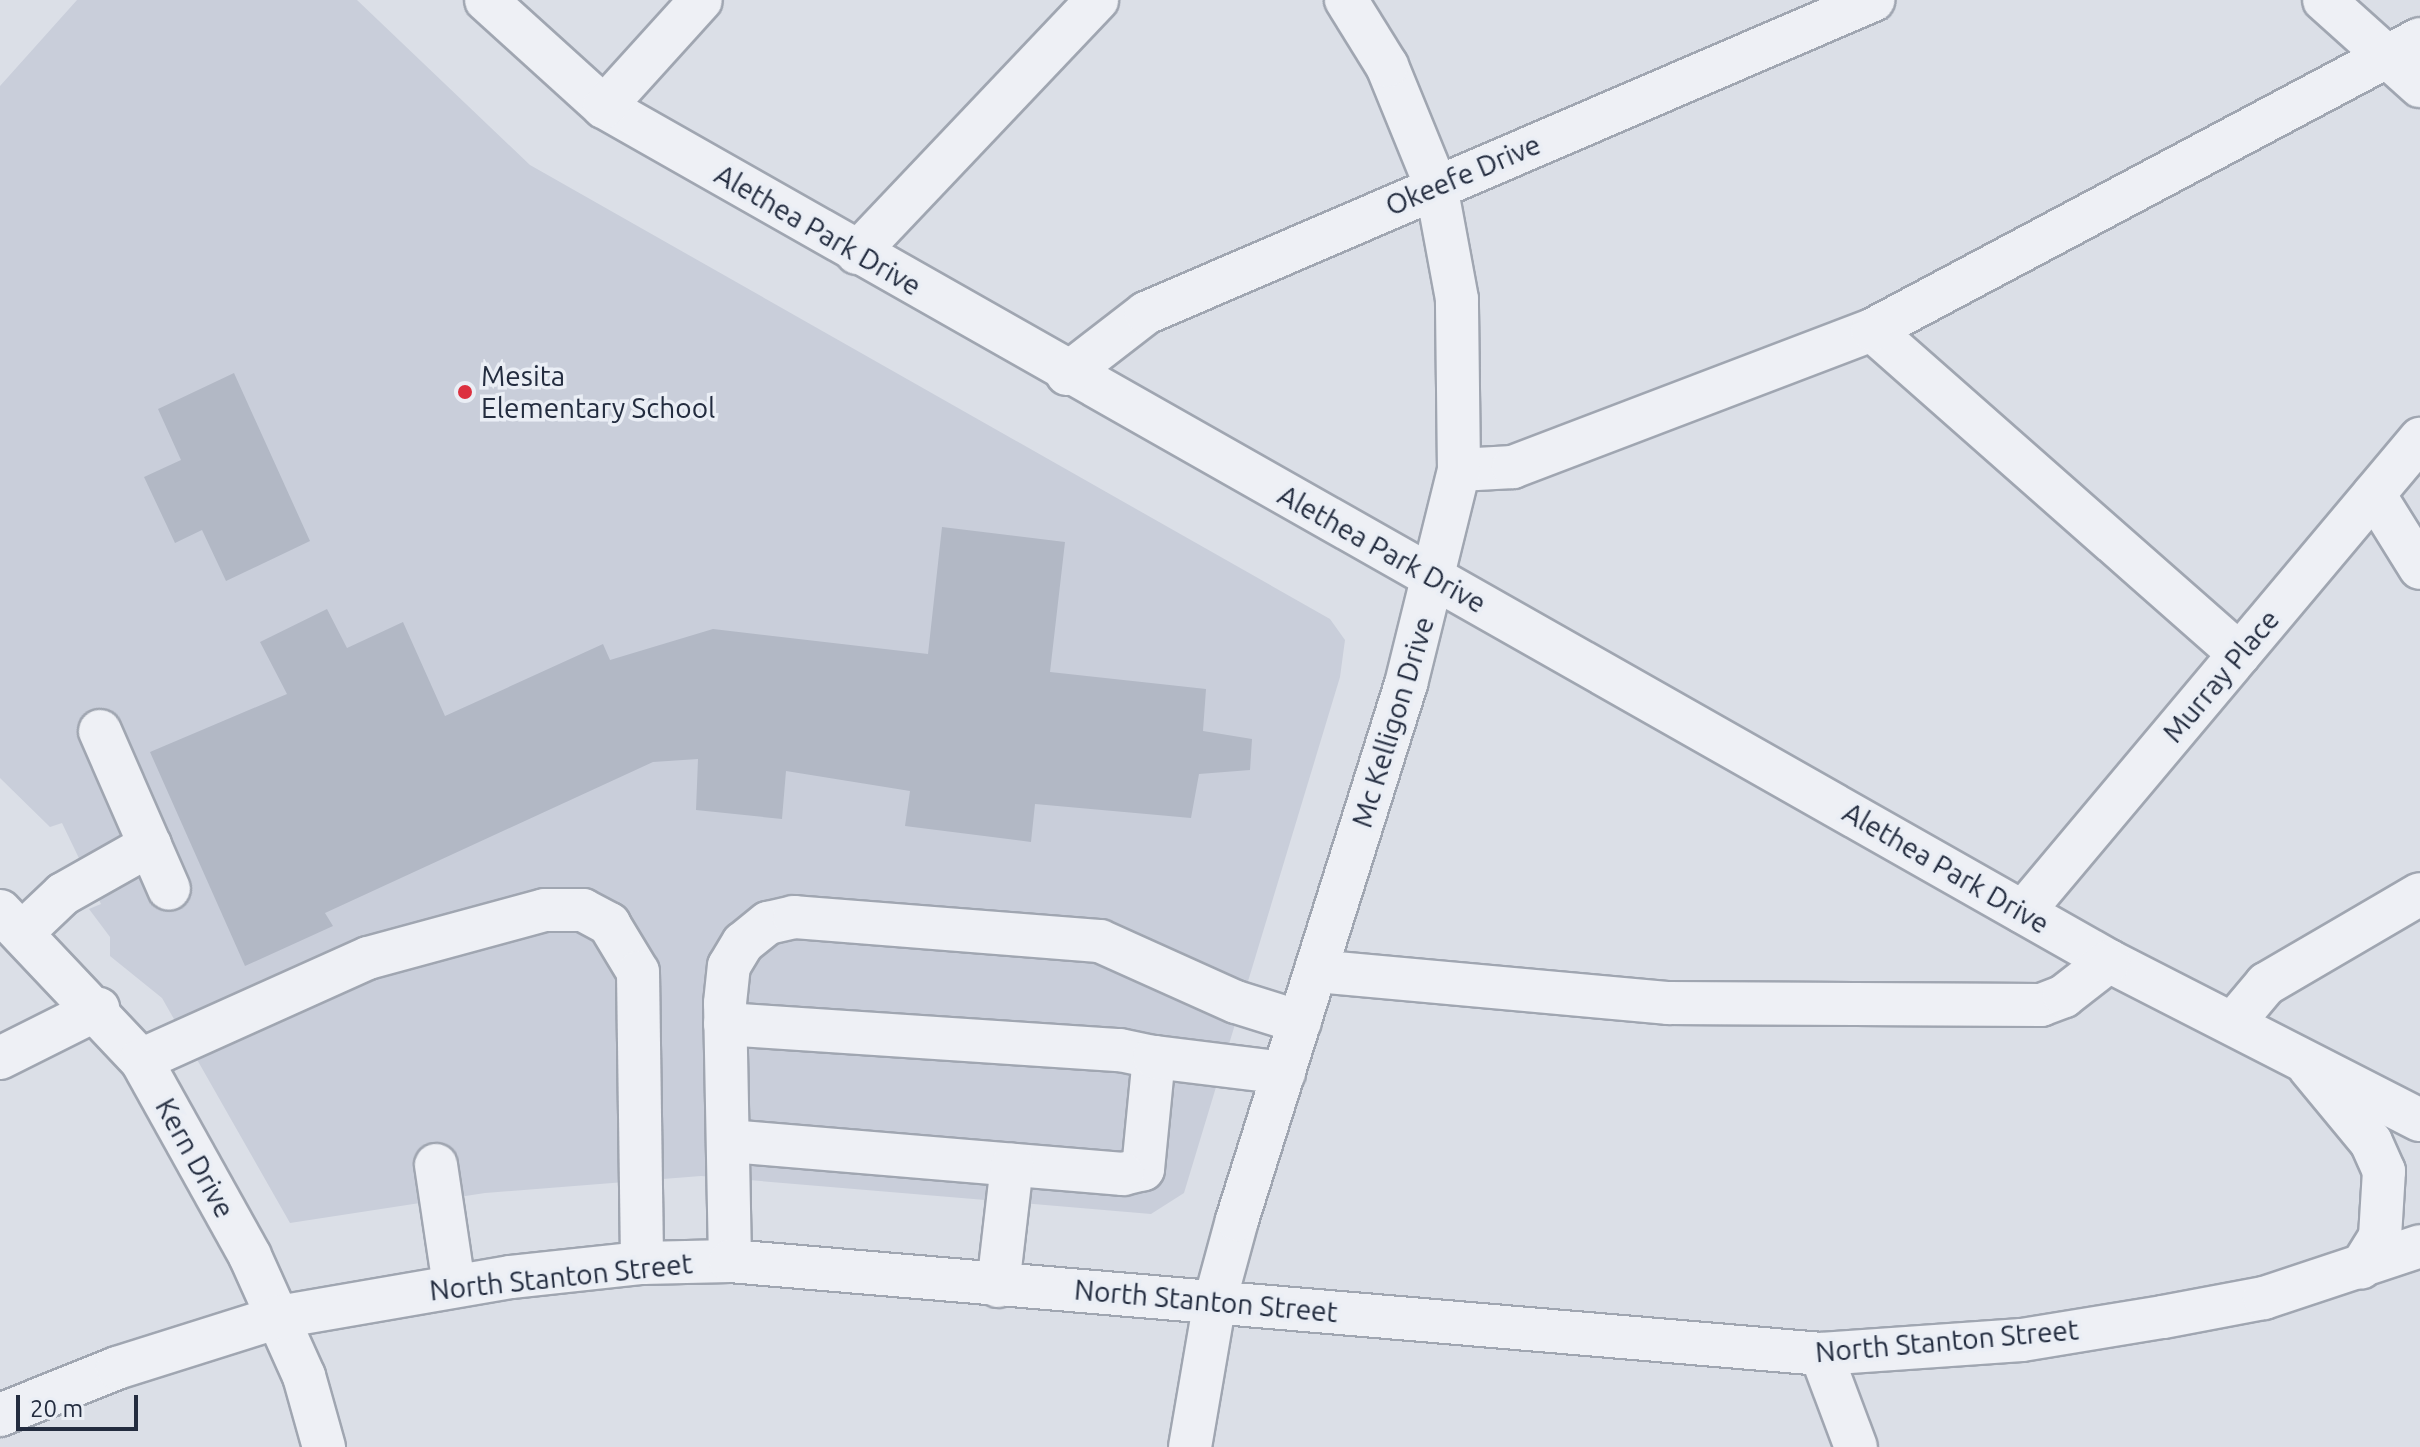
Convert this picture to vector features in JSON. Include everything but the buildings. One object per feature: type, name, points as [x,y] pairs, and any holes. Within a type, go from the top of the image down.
[{"type":"street","name":"Alethea Park Drive","points":[[486,0],[604,107],[1067,374],[1436,578],[2109,961],[2234,1022],[2420,1120]]},
{"type":"street","points":[[604,107],[701,0]]},
{"type":"street","points":[[857,253],[1097,0]]},
{"type":"street","name":"Mc Kelligon Drive","points":[[1190,1447],[1215,1301],[1436,578],[1459,470],[1462,371],[1457,299],[1436,186],[1387,66],[1346,0]]},
{"type":"street","name":"Okeefe Drive","points":[[1067,374],[1146,313],[1873,0]]},
{"type":"street","points":[[2324,0],[2403,48],[2420,86]]},
{"type":"street","points":[[1459,470],[1513,467],[1872,330],[2403,48]]},
{"type":"street","points":[[1872,330],[2240,654]]},
{"type":"street","name":"Murray Place","points":[[2023,912],[2420,439]]},
{"type":"street","points":[[2374,494],[2420,568]]},
{"type":"street","points":[[100,731],[169,889]]},
{"type":"street","points":[[12,922],[150,845]]},
{"type":"street","points":[[2234,1022],[2266,984],[2420,894]]},
{"type":"street","points":[[141,1060],[368,958],[545,910],[583,910],[609,924],[638,972],[642,1263]]},
{"type":"street","points":[[730,1261],[725,1024],[729,966],[743,943],[768,923],[794,917],[1100,941],[1236,1002],[1300,1022]]},
{"type":"street","name":"Kern Drive","points":[[12,922],[98,1009],[141,1060],[279,1317],[324,1447]]},
{"type":"street","points":[[1316,971],[1668,1003],[2041,1005],[2064,996],[2109,961]]},
{"type":"street","points":[[0,1058],[98,1009]]},
{"type":"street","points":[[725,1024],[1120,1050],[1284,1073]]},
{"type":"street","points":[[728,1141],[1123,1174],[1143,1169],[1154,1057]]},
{"type":"street","name":"Alethea Park Drive","points":[[2303,1060],[2371,1142],[2384,1171],[2380,1237],[2361,1267]]},
{"type":"street","points":[[436,1165],[454,1286]]},
{"type":"street","points":[[998,1286],[1012,1165]]},
{"type":"street","name":"North Stanton Street","points":[[0,1415],[117,1368],[279,1317],[454,1286],[642,1263],[730,1261],[1821,1354],[2038,1338],[2264,1298],[2420,1246]]},
{"type":"street","points":[[1821,1354],[1856,1447]]},
{"type":"shaded area","name":"Mesita Elementary School","points":[[77,0],[357,0],[530,165],[1330,619],[1345,640],[1340,677],[1184,1193],[1151,1214],[701,1176],[485,1193],[290,1223],[162,998],[110,956],[110,937],[89,909],[101,904],[62,823],[50,827],[0,778],[0,86]]},
{"type":"place","name":"Mesita Elementary School","points":[[465,392]]}]
